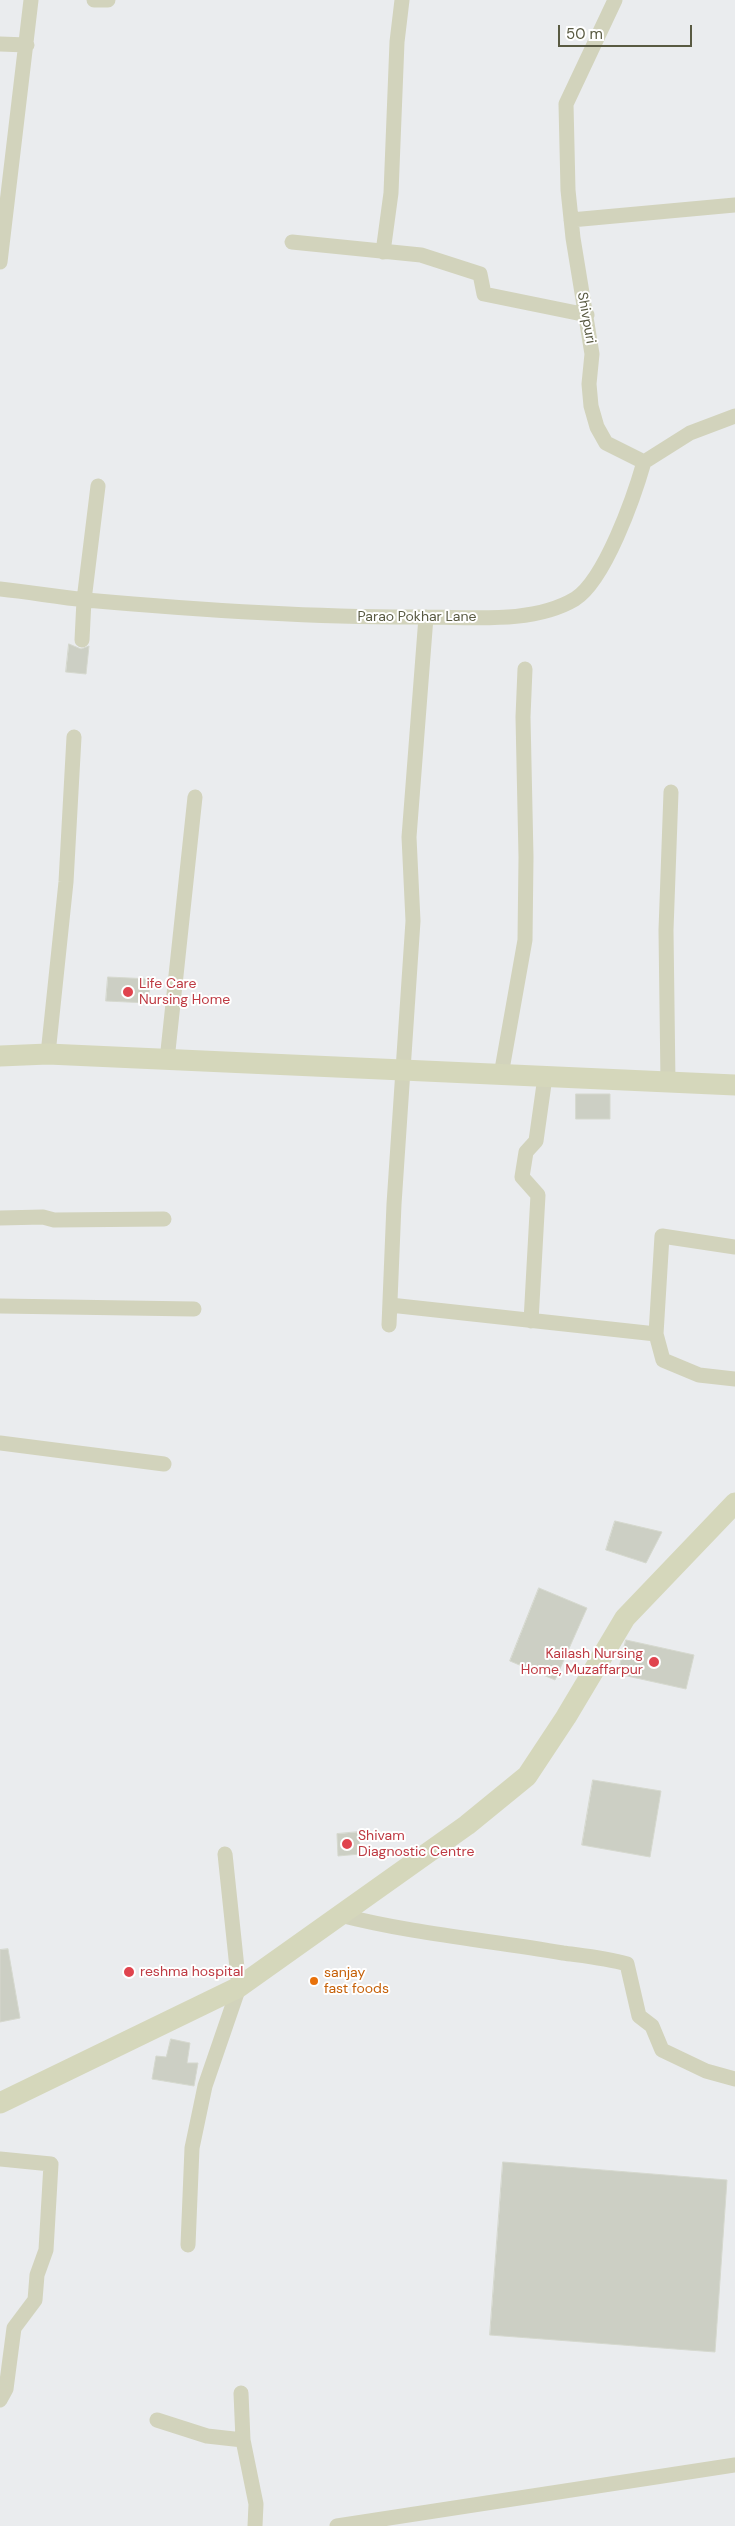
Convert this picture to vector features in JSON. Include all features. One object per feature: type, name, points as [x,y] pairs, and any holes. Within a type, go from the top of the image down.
[{"type":"main road","points":[[0,1056],[48,1054],[403,1072],[735,1085]]},
{"type":"main road","points":[[0,2104],[239,1987],[467,1825],[527,1776],[566,1717],[625,1618],[735,1503]]},
{"type":"street","points":[[0,262],[31,0]]},
{"type":"street","points":[[94,0],[108,0]]},
{"type":"street","points":[[383,252],[392,193],[396,60],[402,0]]},
{"type":"street","name":"Shivpuri","points":[[615,0],[566,104],[566,147],[571,220],[592,354],[589,384],[591,406],[597,427],[606,443],[644,462]]},
{"type":"street","points":[[0,44],[27,45]]},
{"type":"street","points":[[571,220],[735,205]]},
{"type":"street","points":[[292,242],[421,255],[480,274],[484,294],[587,315]]},
{"type":"street","points":[[644,462],[690,433],[735,416]]},
{"type":"street","name":"Parao Pokhar Lane","points":[[0,589],[84,600],[197,610],[426,617],[514,616],[539,612],[575,599],[590,586],[597,575],[634,494],[644,462]]},
{"type":"street","points":[[82,640],[84,600],[98,486]]},
{"type":"street","points":[[389,1325],[412,921],[409,837],[426,617]]},
{"type":"street","points":[[501,1076],[525,940],[526,857],[523,717],[525,669]]},
{"type":"street","points":[[48,1054],[66,882],[74,737]]},
{"type":"street","points":[[668,1082],[666,930],[671,792]]},
{"type":"street","points":[[167,1060],[195,797]]},
{"type":"street","points":[[532,1320],[538,1195],[522,1177],[526,1152],[536,1141],[545,1077]]},
{"type":"street","points":[[0,1218],[43,1217],[54,1220],[164,1219]]},
{"type":"street","points":[[735,1248],[662,1236],[656,1334],[663,1360],[699,1374],[735,1379]]},
{"type":"street","points":[[390,1305],[656,1334]]},
{"type":"street","points":[[0,1306],[194,1309]]},
{"type":"street","points":[[0,1443],[164,1464]]},
{"type":"street","points":[[188,2245],[192,2148],[205,2086],[239,1987],[224,1854]]},
{"type":"street","points":[[340,1915],[389,1927],[608,1958],[627,1964],[638,2016],[652,2026],[662,2050],[706,2071],[735,2079]]},
{"type":"street","points":[[0,2159],[51,2164],[46,2250],[37,2275],[35,2300],[14,2328],[6,2389],[0,2400]]},
{"type":"street","points":[[241,2393],[243,2440],[256,2504],[255,2526]]},
{"type":"street","points":[[157,2420],[207,2436],[243,2440]]},
{"type":"street","points":[[337,2526],[735,2465]]},
{"type":"building","points":[[69,644],[81,649],[89,646],[86,674],[66,672]]},
{"type":"building","points":[[108,977],[150,979],[149,1003],[106,1001]]},
{"type":"building","points":[[576,1094],[610,1094],[610,1119],[576,1119]]},
{"type":"building","points":[[615,1521],[662,1532],[646,1563],[606,1550]]},
{"type":"building","points":[[539,1588],[587,1608],[555,1680],[510,1661]]},
{"type":"building","points":[[626,1640],[694,1655],[686,1689],[618,1674]]},
{"type":"building","points":[[593,1780],[661,1791],[650,1857],[582,1845]]},
{"type":"building","points":[[359,1832],[360,1854],[338,1856],[337,1834]]},
{"type":"building","points":[[8,1949],[20,2018],[0,2022],[0,1950]]},
{"type":"building","points":[[171,2039],[190,2043],[187,2063],[198,2063],[194,2086],[152,2079],[156,2056],[166,2057]]},
{"type":"building","points":[[503,2162],[727,2180],[715,2352],[490,2335]]},
{"type":"place","name":"Life Care Nursing Home","points":[[128,992]]},
{"type":"place","name":"Kailash Nursing Home, Muzaffarpur","points":[[654,1662]]},
{"type":"place","name":"Shivam Diagnostic Centre","points":[[347,1844]]},
{"type":"place","name":"reshma hospital","points":[[129,1972]]},
{"type":"place","name":"sanjay fast foods","points":[[314,1981]]}]
